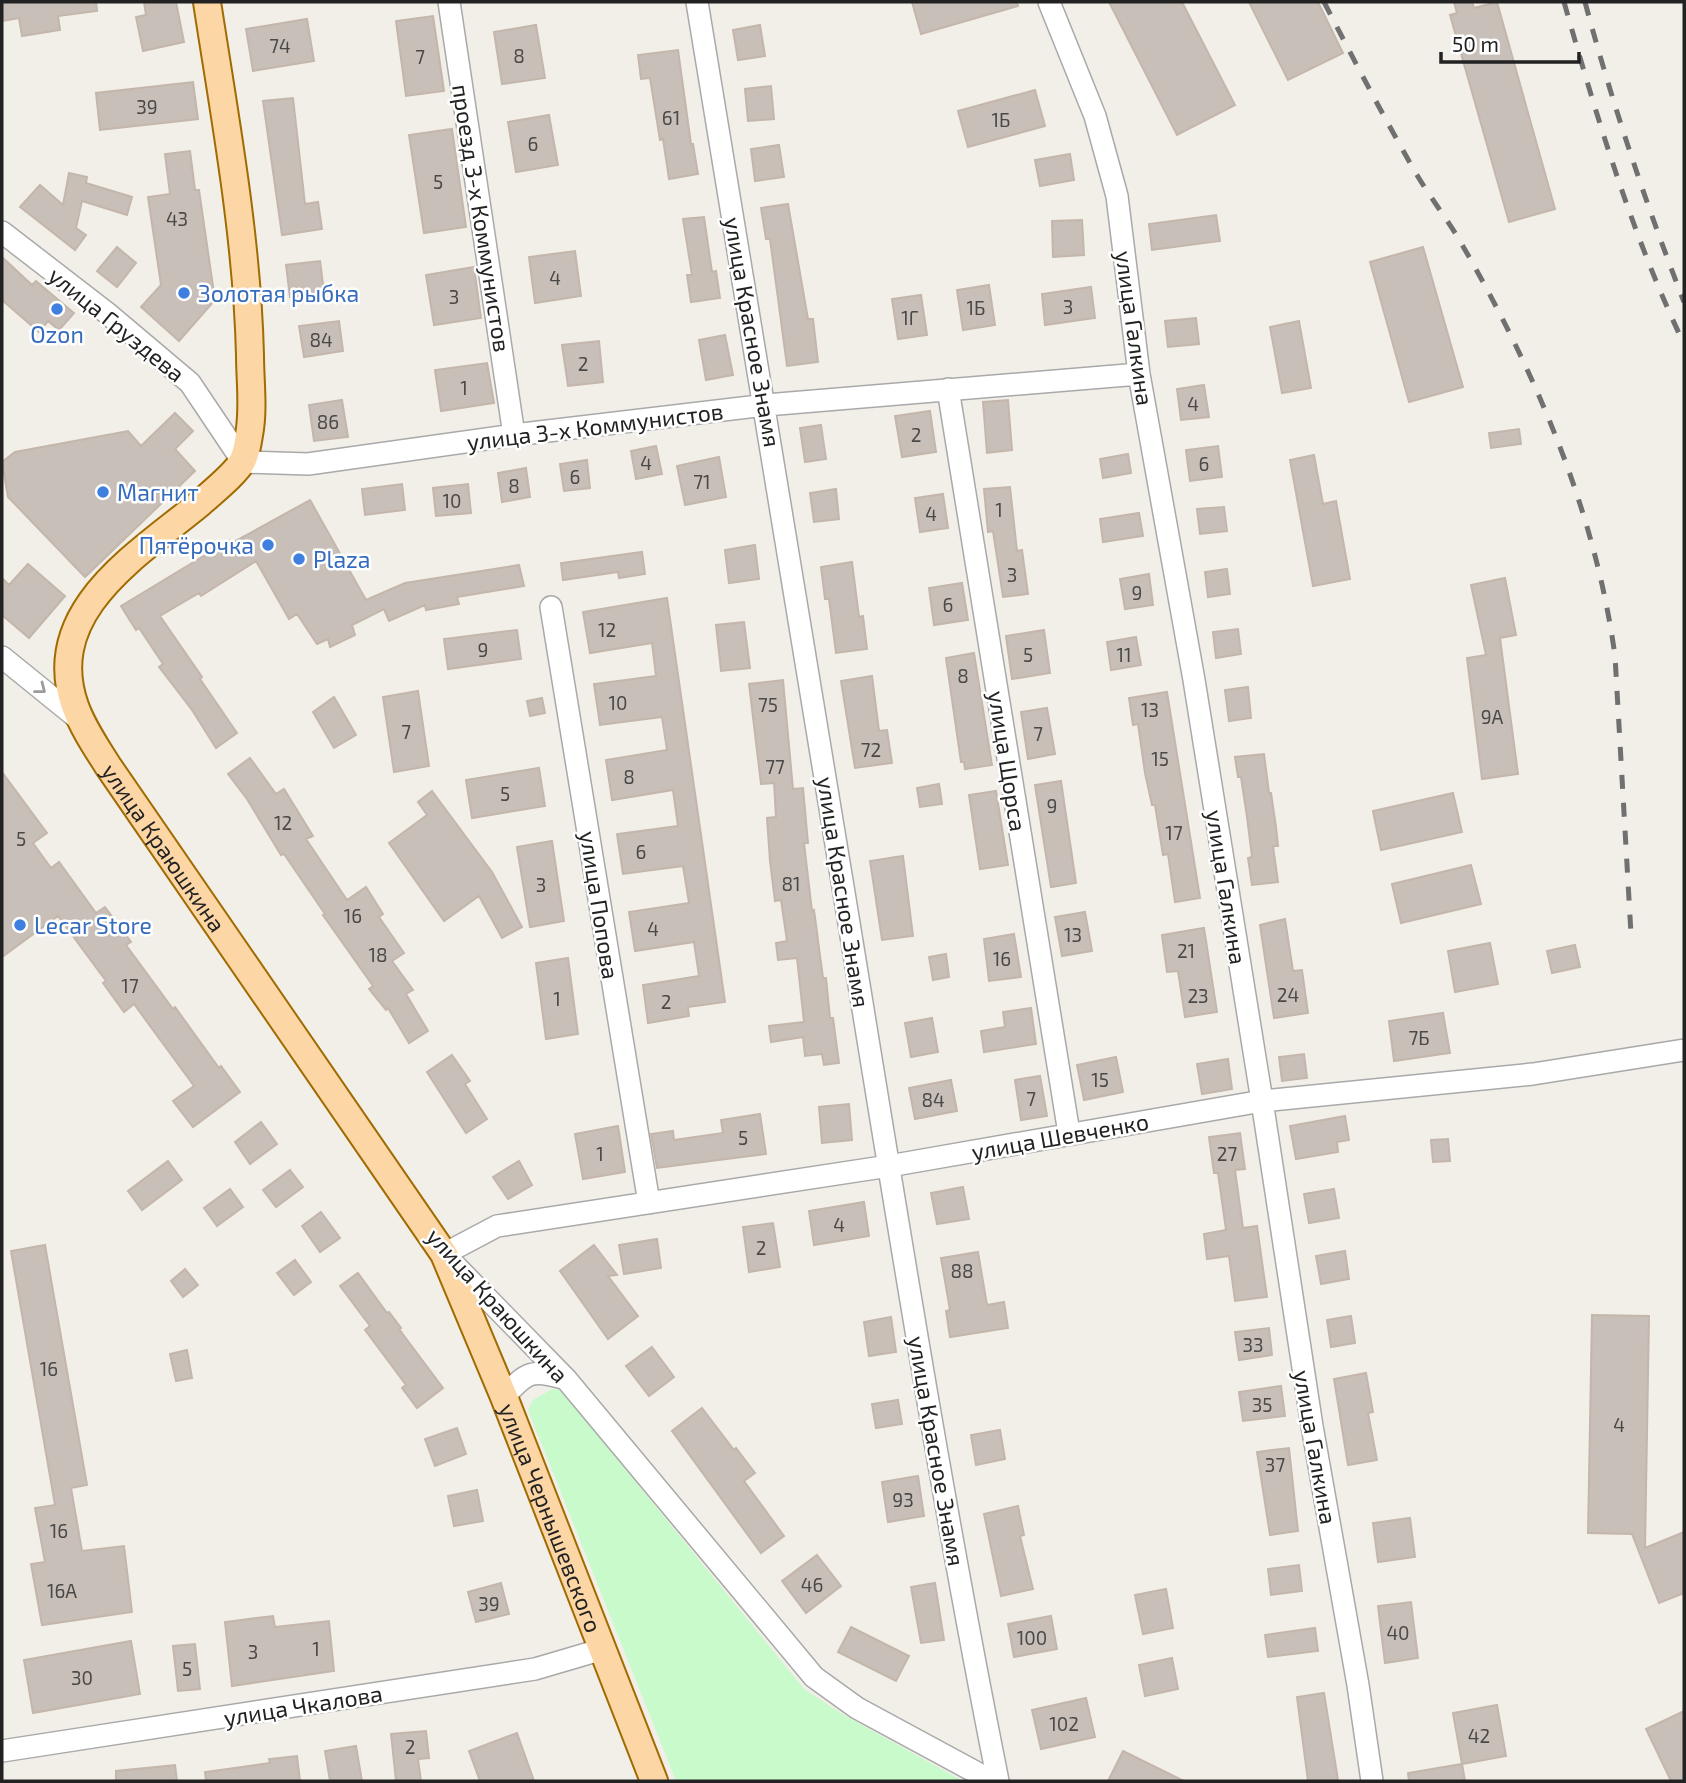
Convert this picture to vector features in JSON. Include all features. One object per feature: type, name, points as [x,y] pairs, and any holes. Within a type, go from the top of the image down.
[{"type":"main road","points":[[81,721],[70,687],[68,668],[74,632],[88,604],[119,570],[215,490],[243,461],[250,433],[247,294],[238,208],[207,2]]},
{"type":"main road","name":"улица Краюшкина","points":[[81,721],[116,778],[444,1254]]},
{"type":"main road","name":"улица Чернышевского","points":[[444,1254],[503,1396],[654,1781]]},
{"type":"street","name":"проезд 3-х Коммунистов","points":[[449,2],[514,435]]},
{"type":"street","name":"улица Красное Знамя","points":[[696,2],[765,405],[889,1166],[970,1640],[998,1781]]},
{"type":"street","name":"улица Галкина","points":[[1049,2],[1095,116],[1117,196],[1139,374],[1194,680],[1312,1426],[1358,1685],[1372,1781]]},
{"type":"street","name":"улица Груздева","points":[[2,232],[107,313],[190,383],[243,461]]},
{"type":"street","name":"улица 3-х Коммунистов","points":[[243,461],[308,464],[514,435],[765,405],[1139,374]]},
{"type":"street","name":"улица Щорса","points":[[947,389],[1069,1133]]},
{"type":"street","name":"улица Попова","points":[[551,607],[649,1203]]},
{"type":"street","name":"улица Краюшкина","points":[[2,657],[81,721]]},
{"type":"street","name":"улица Шевченко","points":[[444,1254],[497,1227],[889,1166],[1262,1101],[1533,1074],[1684,1051]]},
{"type":"street","name":"улица Краюшкина","points":[[444,1254],[566,1379],[814,1677],[857,1708],[992,1781]]},
{"type":"street","points":[[503,1396],[521,1378],[534,1373],[566,1379]]},
{"type":"street","name":"улица Чкалова","points":[[2,1751],[535,1670],[603,1649]]},
{"type":"green space","points":[[552,1389],[561,1390],[804,1689],[844,1715],[963,1781],[676,1781],[528,1410],[533,1400]]},
{"type":"building","points":[[2,2],[96,2],[97,11],[58,16],[60,30],[22,36],[19,18],[2,21]]},
{"type":"building","points":[[144,2],[176,2],[184,42],[143,51],[136,17],[146,15]]},
{"type":"building","points":[[912,2],[1017,2],[1018,6],[921,34]]},
{"type":"building","points":[[1109,2],[1182,2],[1235,105],[1177,135]]},
{"type":"building","points":[[1249,2],[1318,2],[1343,53],[1288,80]]},
{"type":"building","points":[[1454,2],[1472,2],[1474,8],[1497,2],[1555,209],[1509,222],[1450,15],[1457,13]]},
{"type":"building","points":[[433,16],[444,91],[406,96],[396,21]]},
{"type":"building","points":[[307,19],[314,61],[253,71],[246,29]]},
{"type":"building","points":[[536,25],[545,78],[502,84],[494,32]]},
{"type":"building","points":[[760,25],[765,56],[738,60],[733,30]]},
{"type":"building","points":[[678,50],[691,144],[698,174],[669,179],[650,78],[641,79],[638,55]]},
{"type":"building","points":[[193,82],[198,119],[100,130],[96,93]]},
{"type":"building","points":[[771,86],[774,119],[748,121],[745,89]]},
{"type":"building","points":[[1035,90],[1045,126],[968,147],[958,111]]},
{"type":"building","points":[[293,98],[305,204],[318,202],[322,229],[282,235],[263,101]]},
{"type":"building","points":[[549,115],[558,165],[516,172],[508,122]]},
{"type":"building","points":[[452,129],[466,227],[424,233],[409,135]]},
{"type":"building","points":[[779,145],[784,177],[755,181],[751,149]]},
{"type":"building","points":[[190,151],[195,190],[199,190],[215,300],[179,341],[141,307],[161,285],[148,197],[170,194],[165,154]]},
{"type":"building","points":[[1070,154],[1074,180],[1040,186],[1035,160]]},
{"type":"building","points":[[69,173],[87,177],[86,183],[132,197],[127,215],[82,201],[76,228],[86,235],[75,250],[20,207],[40,185],[63,205]]},
{"type":"building","points":[[788,204],[808,319],[813,319],[818,362],[787,366],[770,239],[766,239],[761,208]]},
{"type":"building","points":[[1216,215],[1220,241],[1152,250],[1149,224]]},
{"type":"building","points":[[704,217],[712,272],[716,271],[720,298],[691,302],[687,275],[692,275],[683,219]]},
{"type":"building","points":[[1082,220],[1084,255],[1053,257],[1052,221]]},
{"type":"building","points":[[117,247],[136,263],[117,287],[97,271]]},
{"type":"building","points":[[1423,247],[1463,387],[1409,402],[1370,262]]},
{"type":"building","points":[[575,251],[581,296],[535,303],[529,257]]},
{"type":"building","points":[[2,257],[32,285],[36,281],[74,313],[59,330],[48,321],[39,332],[2,300]]},
{"type":"building","points":[[320,261],[324,292],[290,297],[286,265]]},
{"type":"building","points":[[474,267],[481,318],[434,325],[426,275]]},
{"type":"building","points":[[989,285],[995,325],[963,330],[957,290]]},
{"type":"building","points":[[1091,287],[1095,318],[1045,325],[1042,294]]},
{"type":"building","points":[[921,295],[927,335],[898,339],[892,299]]},
{"type":"building","points":[[1196,318],[1199,344],[1168,347],[1165,321]]},
{"type":"building","points":[[339,321],[343,351],[304,357],[299,326]]},
{"type":"building","points":[[1299,321],[1311,388],[1282,393],[1270,327]]},
{"type":"building","points":[[725,335],[733,375],[706,380],[699,340]]},
{"type":"building","points":[[599,341],[603,382],[568,386],[562,345]]},
{"type":"building","points":[[487,363],[494,403],[441,411],[435,370]]},
{"type":"building","points":[[1204,385],[1209,417],[1181,420],[1177,389]]},
{"type":"building","points":[[342,400],[348,437],[314,441],[309,405]]},
{"type":"building","points":[[1008,400],[1012,450],[987,453],[983,402]]},
{"type":"building","points":[[930,411],[936,452],[902,457],[895,416]]},
{"type":"building","points":[[175,413],[193,431],[175,449],[195,471],[85,577],[8,497],[2,462],[15,452],[128,431],[141,446]]},
{"type":"building","points":[[821,425],[826,459],[805,462],[800,428]]},
{"type":"building","points":[[1519,429],[1521,444],[1491,448],[1489,433]]},
{"type":"building","points":[[656,446],[662,474],[636,479],[631,451]]},
{"type":"building","points":[[1218,446],[1222,477],[1190,481],[1186,450]]},
{"type":"building","points":[[1128,454],[1131,473],[1103,478],[1100,459]]},
{"type":"building","points":[[1314,455],[1323,504],[1336,501],[1350,579],[1313,586],[1290,460]]},
{"type":"building","points":[[719,457],[726,497],[685,505],[677,466]]},
{"type":"building","points":[[587,460],[590,488],[564,491],[560,464]]},
{"type":"building","points":[[526,468],[530,497],[502,502],[498,473]]},
{"type":"building","points":[[402,484],[405,510],[365,515],[362,489]]},
{"type":"building","points":[[468,484],[471,513],[436,516],[433,488]]},
{"type":"building","points":[[1010,487],[1017,551],[1022,550],[1028,594],[1003,597],[993,531],[988,532],[984,489]]},
{"type":"building","points":[[836,489],[839,519],[814,522],[810,493]]},
{"type":"building","points":[[943,494],[948,528],[920,532],[915,498]]},
{"type":"building","points":[[310,500],[366,600],[405,583],[519,565],[524,586],[457,597],[459,604],[426,610],[425,605],[389,621],[384,609],[352,625],[355,635],[330,647],[328,639],[317,644],[297,614],[289,619],[256,561],[201,596],[199,593],[160,616],[237,733],[216,748],[192,710],[159,667],[163,664],[139,628],[136,630],[121,606],[230,540],[232,543]]},
{"type":"building","points":[[1224,507],[1227,531],[1200,534],[1197,509]]},
{"type":"building","points":[[1139,513],[1143,536],[1103,542],[1100,519]]},
{"type":"building","points":[[755,545],[759,579],[729,583],[725,550]]},
{"type":"building","points":[[642,552],[645,574],[619,578],[618,572],[563,580],[561,563]]},
{"type":"building","points":[[852,562],[859,617],[863,616],[867,649],[836,653],[829,599],[825,599],[821,567]]},
{"type":"building","points":[[28,564],[65,596],[29,638],[2,615],[2,578],[9,585]]},
{"type":"building","points":[[1227,569],[1230,594],[1208,597],[1205,572]]},
{"type":"building","points":[[1149,574],[1153,605],[1125,609],[1120,579]]},
{"type":"building","points":[[1505,578],[1516,635],[1500,638],[1518,774],[1482,779],[1467,658],[1486,655],[1471,585]]},
{"type":"building","points":[[962,583],[968,620],[934,625],[929,588]]},
{"type":"building","points":[[667,598],[725,1002],[688,1007],[689,1016],[648,1023],[643,985],[699,976],[694,942],[635,951],[629,912],[689,903],[683,866],[623,874],[617,834],[678,826],[673,790],[612,800],[606,760],[667,750],[662,717],[600,725],[594,684],[656,676],[652,643],[590,653],[583,612]]},
{"type":"building","points":[[744,622],[750,668],[721,671],[716,625]]},
{"type":"building","points":[[1238,629],[1241,654],[1216,658],[1213,632]]},
{"type":"building","points":[[517,630],[521,659],[448,669],[444,639]]},
{"type":"building","points":[[1044,630],[1050,673],[1012,679],[1006,636]]},
{"type":"building","points":[[1136,637],[1141,665],[1111,670],[1107,642]]},
{"type":"building","points":[[974,653],[992,765],[965,769],[964,762],[961,762],[946,658]]},
{"type":"building","points":[[872,676],[879,731],[887,730],[892,763],[855,768],[841,681]]},
{"type":"building","points":[[783,680],[793,789],[803,788],[808,843],[804,843],[812,911],[814,910],[839,1063],[824,1065],[822,1054],[805,1056],[803,1037],[771,1042],[769,1026],[804,1022],[797,958],[778,960],[776,943],[787,941],[781,900],[775,901],[770,861],[767,818],[776,817],[774,783],[761,784],[749,684]]},
{"type":"building","points":[[1248,687],[1251,718],[1229,721],[1225,690]]},
{"type":"building","points":[[418,691],[429,766],[394,772],[383,697]]},
{"type":"building","points":[[1167,692],[1200,898],[1175,902],[1168,854],[1163,855],[1155,805],[1152,805],[1145,773],[1138,724],[1133,725],[1129,698]]},
{"type":"building","points":[[334,697],[356,735],[334,748],[313,712]]},
{"type":"building","points":[[542,698],[545,713],[530,716],[527,701]]},
{"type":"building","points":[[1047,708],[1055,754],[1028,759],[1021,712]]},
{"type":"building","points":[[1264,754],[1276,827],[1278,846],[1273,846],[1278,882],[1252,885],[1247,817],[1235,757]]},
{"type":"building","points":[[250,758],[276,794],[284,789],[313,836],[306,839],[347,900],[366,887],[383,914],[379,917],[404,953],[392,961],[413,990],[406,994],[428,1031],[409,1043],[388,1008],[386,1010],[369,989],[373,986],[228,774]]},
{"type":"building","points":[[539,768],[545,806],[472,818],[466,780]]},
{"type":"building","points":[[2,772],[47,833],[33,843],[51,868],[59,862],[96,913],[105,907],[131,942],[126,945],[240,1092],[193,1127],[173,1101],[194,1086],[134,1004],[124,1012],[103,983],[106,981],[58,916],[2,957]]},
{"type":"building","points":[[1061,781],[1076,883],[1051,887],[1035,785]]},
{"type":"building","points":[[939,784],[942,804],[920,807],[917,788]]},
{"type":"building","points":[[432,791],[492,872],[522,927],[502,938],[479,896],[444,921],[389,843],[427,815],[418,802]]},
{"type":"building","points":[[996,791],[1008,865],[980,869],[969,795]]},
{"type":"building","points":[[1453,793],[1462,832],[1381,850],[1373,811]]},
{"type":"building","points":[[552,841],[564,921],[530,927],[517,847]]},
{"type":"building","points":[[903,856],[913,936],[882,940],[870,861]]},
{"type":"building","points":[[1471,865],[1481,904],[1401,923],[1392,884]]},
{"type":"building","points":[[1085,912],[1092,951],[1062,956],[1055,917]]},
{"type":"building","points":[[1285,919],[1293,971],[1302,970],[1308,1013],[1274,1018],[1260,925]]},
{"type":"building","points":[[1204,928],[1217,1012],[1185,1017],[1178,971],[1167,972],[1162,935]]},
{"type":"building","points":[[1014,934],[1021,977],[989,981],[984,939]]},
{"type":"building","points":[[1490,943],[1498,984],[1455,992],[1448,951]]},
{"type":"building","points":[[1575,945],[1580,967],[1552,973],[1547,951]]},
{"type":"building","points":[[946,954],[949,977],[933,980],[929,957]]},
{"type":"building","points":[[568,958],[578,1034],[546,1039],[536,963]]},
{"type":"building","points":[[1031,1008],[1036,1044],[984,1052],[981,1031],[1005,1027],[1003,1012]]},
{"type":"building","points":[[1443,1013],[1450,1053],[1394,1061],[1389,1021]]},
{"type":"building","points":[[932,1018],[938,1052],[911,1057],[905,1023]]},
{"type":"building","points":[[1304,1054],[1307,1078],[1282,1081],[1279,1057]]},
{"type":"building","points":[[452,1055],[470,1081],[465,1084],[487,1119],[466,1133],[427,1072]]},
{"type":"building","points":[[1116,1057],[1123,1092],[1084,1100],[1077,1065]]},
{"type":"building","points":[[1228,1059],[1232,1089],[1202,1094],[1197,1064]]},
{"type":"building","points":[[1040,1076],[1047,1116],[1021,1120],[1015,1080]]},
{"type":"building","points":[[951,1080],[957,1111],[915,1119],[909,1088]]},
{"type":"building","points":[[849,1104],[852,1140],[822,1143],[819,1107]]},
{"type":"building","points":[[760,1114],[766,1154],[657,1168],[651,1134],[673,1131],[674,1140],[723,1133],[721,1120]]},
{"type":"building","points":[[1345,1116],[1349,1140],[1337,1142],[1338,1152],[1296,1159],[1290,1126]]},
{"type":"building","points":[[261,1122],[277,1144],[250,1164],[235,1142]]},
{"type":"building","points":[[618,1126],[625,1172],[583,1179],[575,1134]]},
{"type":"building","points":[[1240,1133],[1245,1169],[1235,1170],[1243,1228],[1257,1226],[1267,1297],[1235,1301],[1229,1256],[1207,1259],[1204,1234],[1226,1230],[1218,1173],[1214,1173],[1209,1137]]},
{"type":"building","points":[[1448,1139],[1450,1161],[1433,1162],[1431,1140]]},
{"type":"building","points":[[168,1161],[182,1180],[142,1210],[128,1191]]},
{"type":"building","points":[[519,1161],[532,1185],[508,1199],[493,1177]]},
{"type":"building","points":[[290,1170],[303,1187],[276,1207],[263,1190]]},
{"type":"building","points":[[963,1187],[969,1219],[937,1224],[931,1193]]},
{"type":"building","points":[[230,1189],[243,1207],[217,1226],[204,1208]]},
{"type":"building","points":[[1334,1189],[1339,1218],[1309,1223],[1304,1194]]},
{"type":"building","points":[[864,1202],[869,1236],[814,1245],[809,1211]]},
{"type":"building","points":[[321,1212],[340,1238],[320,1252],[302,1226]]},
{"type":"building","points":[[773,1223],[780,1267],[749,1272],[743,1227]]},
{"type":"building","points":[[657,1239],[661,1268],[624,1274],[619,1245]]},
{"type":"building","points":[[45,1245],[87,1485],[71,1488],[82,1551],[124,1546],[132,1612],[42,1625],[31,1564],[45,1562],[35,1508],[55,1505],[11,1251]]},
{"type":"building","points":[[594,1245],[617,1275],[608,1276],[638,1316],[608,1339],[560,1271]]},
{"type":"building","points":[[1345,1251],[1349,1279],[1321,1284],[1316,1256]]},
{"type":"building","points":[[978,1252],[987,1305],[1004,1302],[1008,1328],[950,1337],[946,1311],[950,1310],[941,1258]]},
{"type":"building","points":[[295,1260],[311,1282],[294,1295],[277,1273]]},
{"type":"building","points":[[185,1269],[198,1285],[183,1297],[171,1281]]},
{"type":"building","points":[[358,1273],[443,1388],[417,1408],[402,1388],[406,1385],[365,1330],[370,1326],[340,1286]]},
{"type":"building","points":[[1592,1315],[1649,1316],[1645,1548],[1684,1532],[1684,1593],[1659,1603],[1632,1534],[1588,1533]]},
{"type":"building","points":[[1351,1316],[1355,1343],[1331,1347],[1327,1320]]},
{"type":"building","points":[[891,1317],[896,1352],[869,1356],[864,1322]]},
{"type":"building","points":[[1269,1328],[1272,1355],[1239,1360],[1235,1332]]},
{"type":"building","points":[[652,1347],[674,1377],[649,1396],[626,1366]]},
{"type":"building","points":[[187,1350],[192,1378],[176,1381],[170,1354]]},
{"type":"building","points":[[1366,1373],[1373,1412],[1368,1413],[1377,1460],[1348,1465],[1334,1379]]},
{"type":"building","points":[[1281,1386],[1285,1416],[1243,1421],[1239,1392]]},
{"type":"building","points":[[898,1400],[902,1424],[876,1428],[872,1404]]},
{"type":"building","points":[[702,1408],[755,1473],[744,1481],[784,1536],[761,1553],[672,1431]]},
{"type":"building","points":[[457,1428],[466,1454],[435,1466],[425,1439]]},
{"type":"building","points":[[1000,1430],[1005,1459],[976,1465],[971,1435]]},
{"type":"building","points":[[1289,1448],[1298,1531],[1270,1535],[1257,1452]]},
{"type":"building","points":[[918,1476],[924,1516],[888,1522],[882,1482]]},
{"type":"building","points":[[477,1490],[483,1521],[454,1526],[448,1496]]},
{"type":"building","points":[[1018,1506],[1024,1535],[1020,1536],[1033,1589],[1001,1596],[984,1514]]},
{"type":"building","points":[[1410,1518],[1415,1557],[1378,1562],[1373,1523]]},
{"type":"building","points":[[817,1555],[841,1586],[806,1613],[782,1581]]},
{"type":"building","points":[[1299,1565],[1302,1591],[1271,1595],[1268,1569]]},
{"type":"building","points":[[501,1583],[509,1614],[476,1622],[468,1592]]},
{"type":"building","points":[[935,1583],[944,1640],[921,1643],[911,1587]]},
{"type":"building","points":[[1166,1589],[1173,1628],[1143,1634],[1135,1595]]},
{"type":"building","points":[[1411,1602],[1418,1658],[1385,1663],[1378,1606]]},
{"type":"building","points":[[273,1616],[275,1627],[329,1621],[334,1671],[232,1686],[225,1622]]},
{"type":"building","points":[[1051,1616],[1057,1649],[1014,1657],[1008,1624]]},
{"type":"building","points":[[851,1627],[909,1656],[896,1681],[838,1652]]},
{"type":"building","points":[[1315,1628],[1318,1651],[1268,1657],[1265,1635]]},
{"type":"building","points":[[131,1641],[140,1694],[33,1713],[24,1660]]},
{"type":"building","points":[[195,1644],[200,1689],[178,1691],[173,1646]]},
{"type":"building","points":[[1172,1658],[1178,1689],[1145,1696],[1139,1665]]},
{"type":"building","points":[[1324,1693],[1338,1780],[1308,1781],[1297,1697]]},
{"type":"building","points":[[1086,1698],[1095,1737],[1041,1749],[1032,1710]]},
{"type":"building","points":[[1497,1705],[1506,1756],[1462,1764],[1453,1713]]},
{"type":"building","points":[[1684,1711],[1684,1781],[1671,1781],[1646,1729]]},
{"type":"building","points":[[426,1731],[429,1758],[418,1759],[421,1781],[396,1781],[391,1734]]},
{"type":"building","points":[[517,1733],[534,1781],[480,1781],[469,1751]]},
{"type":"building","points":[[356,1746],[362,1781],[330,1781],[325,1751]]},
{"type":"building","points":[[1123,1751],[1184,1781],[1108,1781]]},
{"type":"building","points":[[297,1756],[300,1781],[206,1781],[205,1772],[270,1763],[269,1759]]},
{"type":"building","points":[[1462,1764],[1465,1781],[1409,1781],[1408,1773]]},
{"type":"building","points":[[175,1765],[177,1781],[116,1781],[116,1771]]},
{"type":"railway","points":[[1324,2],[1405,154],[1460,241],[1513,339],[1558,441],[1577,494],[1606,601],[1615,656],[1631,934]]},
{"type":"railway","points":[[1564,2],[1632,218],[1684,344]]},
{"type":"railway","points":[[1585,2],[1630,153],[1684,302]]},
{"type":"place","name":"Золотая рыбка","points":[[184,293]]},
{"type":"place","name":"Ozon","points":[[57,309]]},
{"type":"place","name":"Магнит","points":[[103,492]]},
{"type":"place","name":"Пятёрочка","points":[[268,545]]},
{"type":"place","name":"Plaza","points":[[299,559]]},
{"type":"place","name":"Lecar Store","points":[[20,925]]}]
